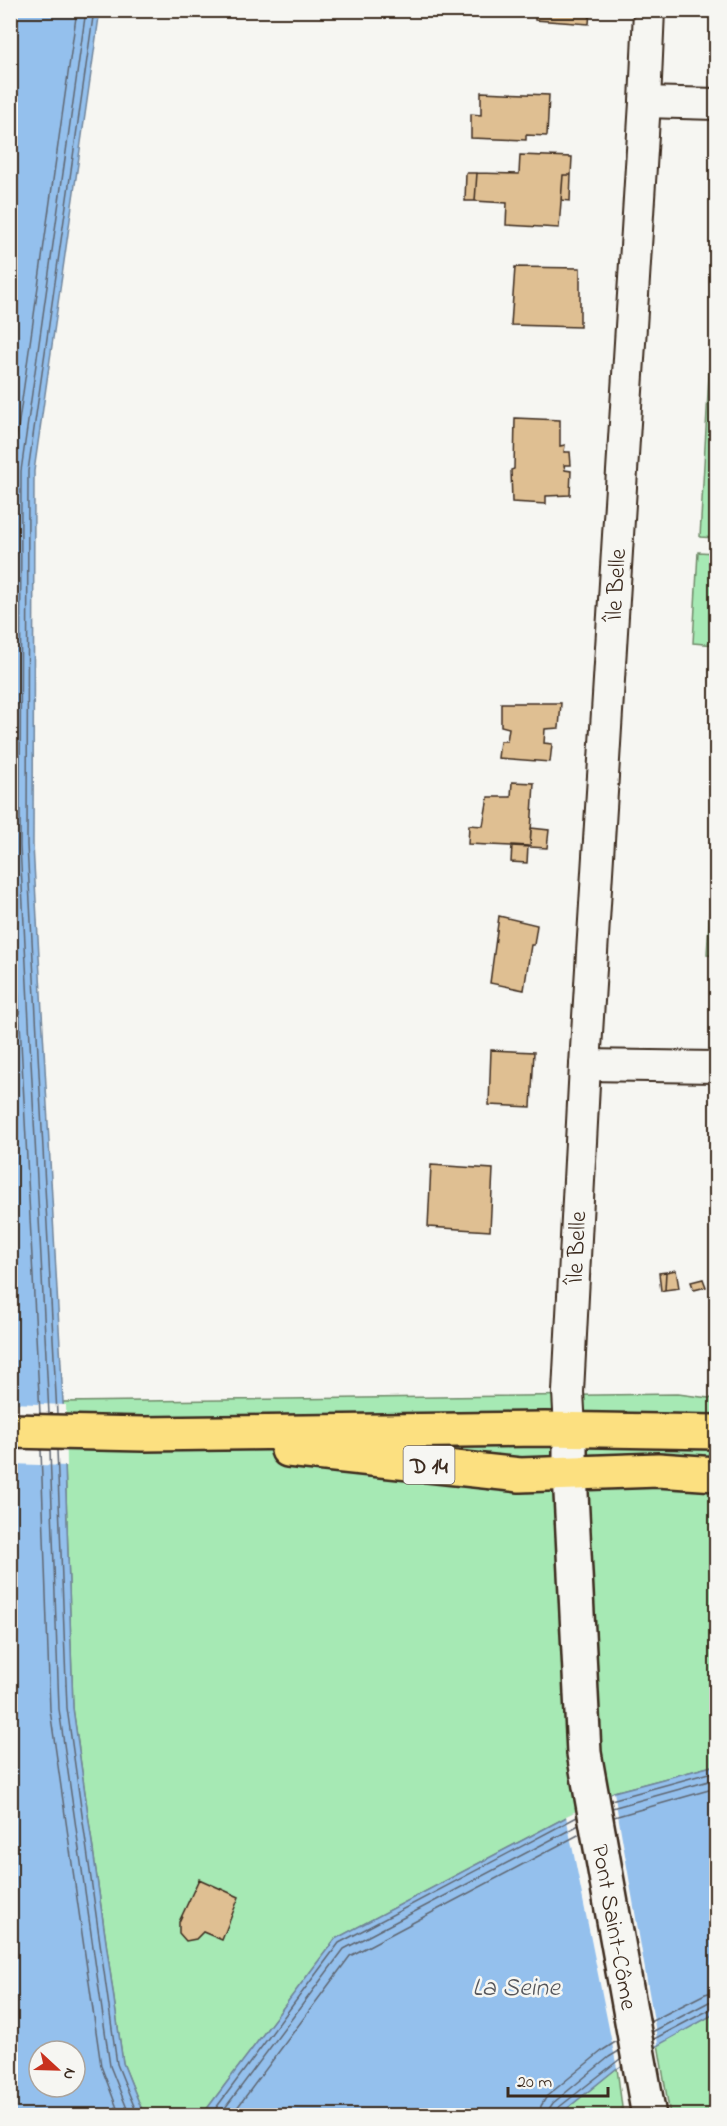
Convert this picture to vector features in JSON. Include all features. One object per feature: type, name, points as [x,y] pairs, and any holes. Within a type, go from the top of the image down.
[{"type":"main road","name":"D 14","points":[[10,1431],[143,1434],[570,1429],[717,1432]]},
{"type":"main road","name":"D 14","points":[[143,1434],[510,1474],[658,1470],[717,1474]]},
{"type":"street","name":"Île Belle","points":[[570,1429],[568,1392],[585,1065],[649,10]]},
{"type":"street","points":[[645,102],[717,104]]},
{"type":"street","points":[[585,1065],[717,1067]]},
{"type":"street","name":"Pont Saint-Côme","points":[[570,1429],[570,1473],[584,1753],[647,2108]]},
{"type":"green space","points":[[710,357],[716,357],[716,538],[700,537]]},
{"type":"green space","points":[[698,552],[716,553],[716,645],[693,643]]},
{"type":"green space","points":[[713,855],[716,856],[716,956],[707,955]]},
{"type":"green space","points":[[678,1394],[716,1399],[716,1765],[614,1792],[335,1939],[203,2114],[144,2115],[123,2063],[73,1708],[63,1402]]},
{"type":"green space","points":[[716,2013],[716,2115],[670,2115],[658,2044]]},
{"type":"green space","points":[[617,2068],[623,2115],[559,2115]]},
{"type":"water","points":[[100,10],[34,471],[33,845],[63,1402],[73,1708],[123,2063],[144,2115],[11,2116],[10,11]]},
{"type":"water","name":"La Seine","points":[[716,1765],[716,2013],[617,2068],[559,2115],[190,2116],[203,2114],[335,1939],[614,1792]]},
{"type":"pier","points":[[11,1403],[66,1405],[67,1466],[11,1464]]},
{"type":"pier","points":[[614,1792],[658,2044],[617,2068],[566,1816]]},
{"type":"building","points":[[535,10],[590,10],[589,24],[535,20]]},
{"type":"building","points":[[481,92],[549,95],[547,136],[526,135],[526,140],[471,138],[471,114],[481,115]]},
{"type":"building","points":[[520,155],[572,157],[571,175],[563,175],[559,228],[506,225],[507,203],[475,201],[477,173],[519,174]]},
{"type":"building","points":[[466,173],[477,173],[475,201],[465,201]]},
{"type":"building","points":[[563,175],[571,175],[570,201],[561,200]]},
{"type":"building","points":[[515,267],[580,268],[580,327],[511,325]]},
{"type":"building","points":[[515,418],[560,420],[560,446],[565,445],[564,452],[570,452],[571,465],[564,465],[565,470],[571,471],[570,495],[546,496],[546,504],[512,502],[511,470],[514,469]]},
{"type":"building","points":[[501,703],[561,703],[559,728],[545,729],[544,743],[552,744],[550,762],[498,758],[500,741],[507,741],[509,728],[501,726]]},
{"type":"building","points":[[512,782],[534,783],[530,847],[468,844],[469,825],[483,826],[488,797],[511,797]]},
{"type":"building","points":[[531,828],[549,830],[547,848],[530,847]]},
{"type":"building","points":[[512,845],[528,846],[527,863],[511,862]]},
{"type":"building","points":[[499,916],[537,925],[534,945],[531,945],[524,990],[490,983]]},
{"type":"building","points":[[491,1050],[534,1052],[531,1107],[489,1105]]},
{"type":"building","points":[[431,1165],[493,1169],[490,1231],[428,1227]]},
{"type":"building","points":[[676,1270],[679,1288],[665,1290],[666,1272]]},
{"type":"building","points":[[666,1272],[665,1290],[661,1291],[659,1273]]},
{"type":"building","points":[[703,1279],[706,1287],[694,1290],[691,1282]]},
{"type":"building","points":[[199,1879],[239,1897],[222,1940],[203,1932],[196,1939],[186,1941],[179,1933],[179,1922]]}]
